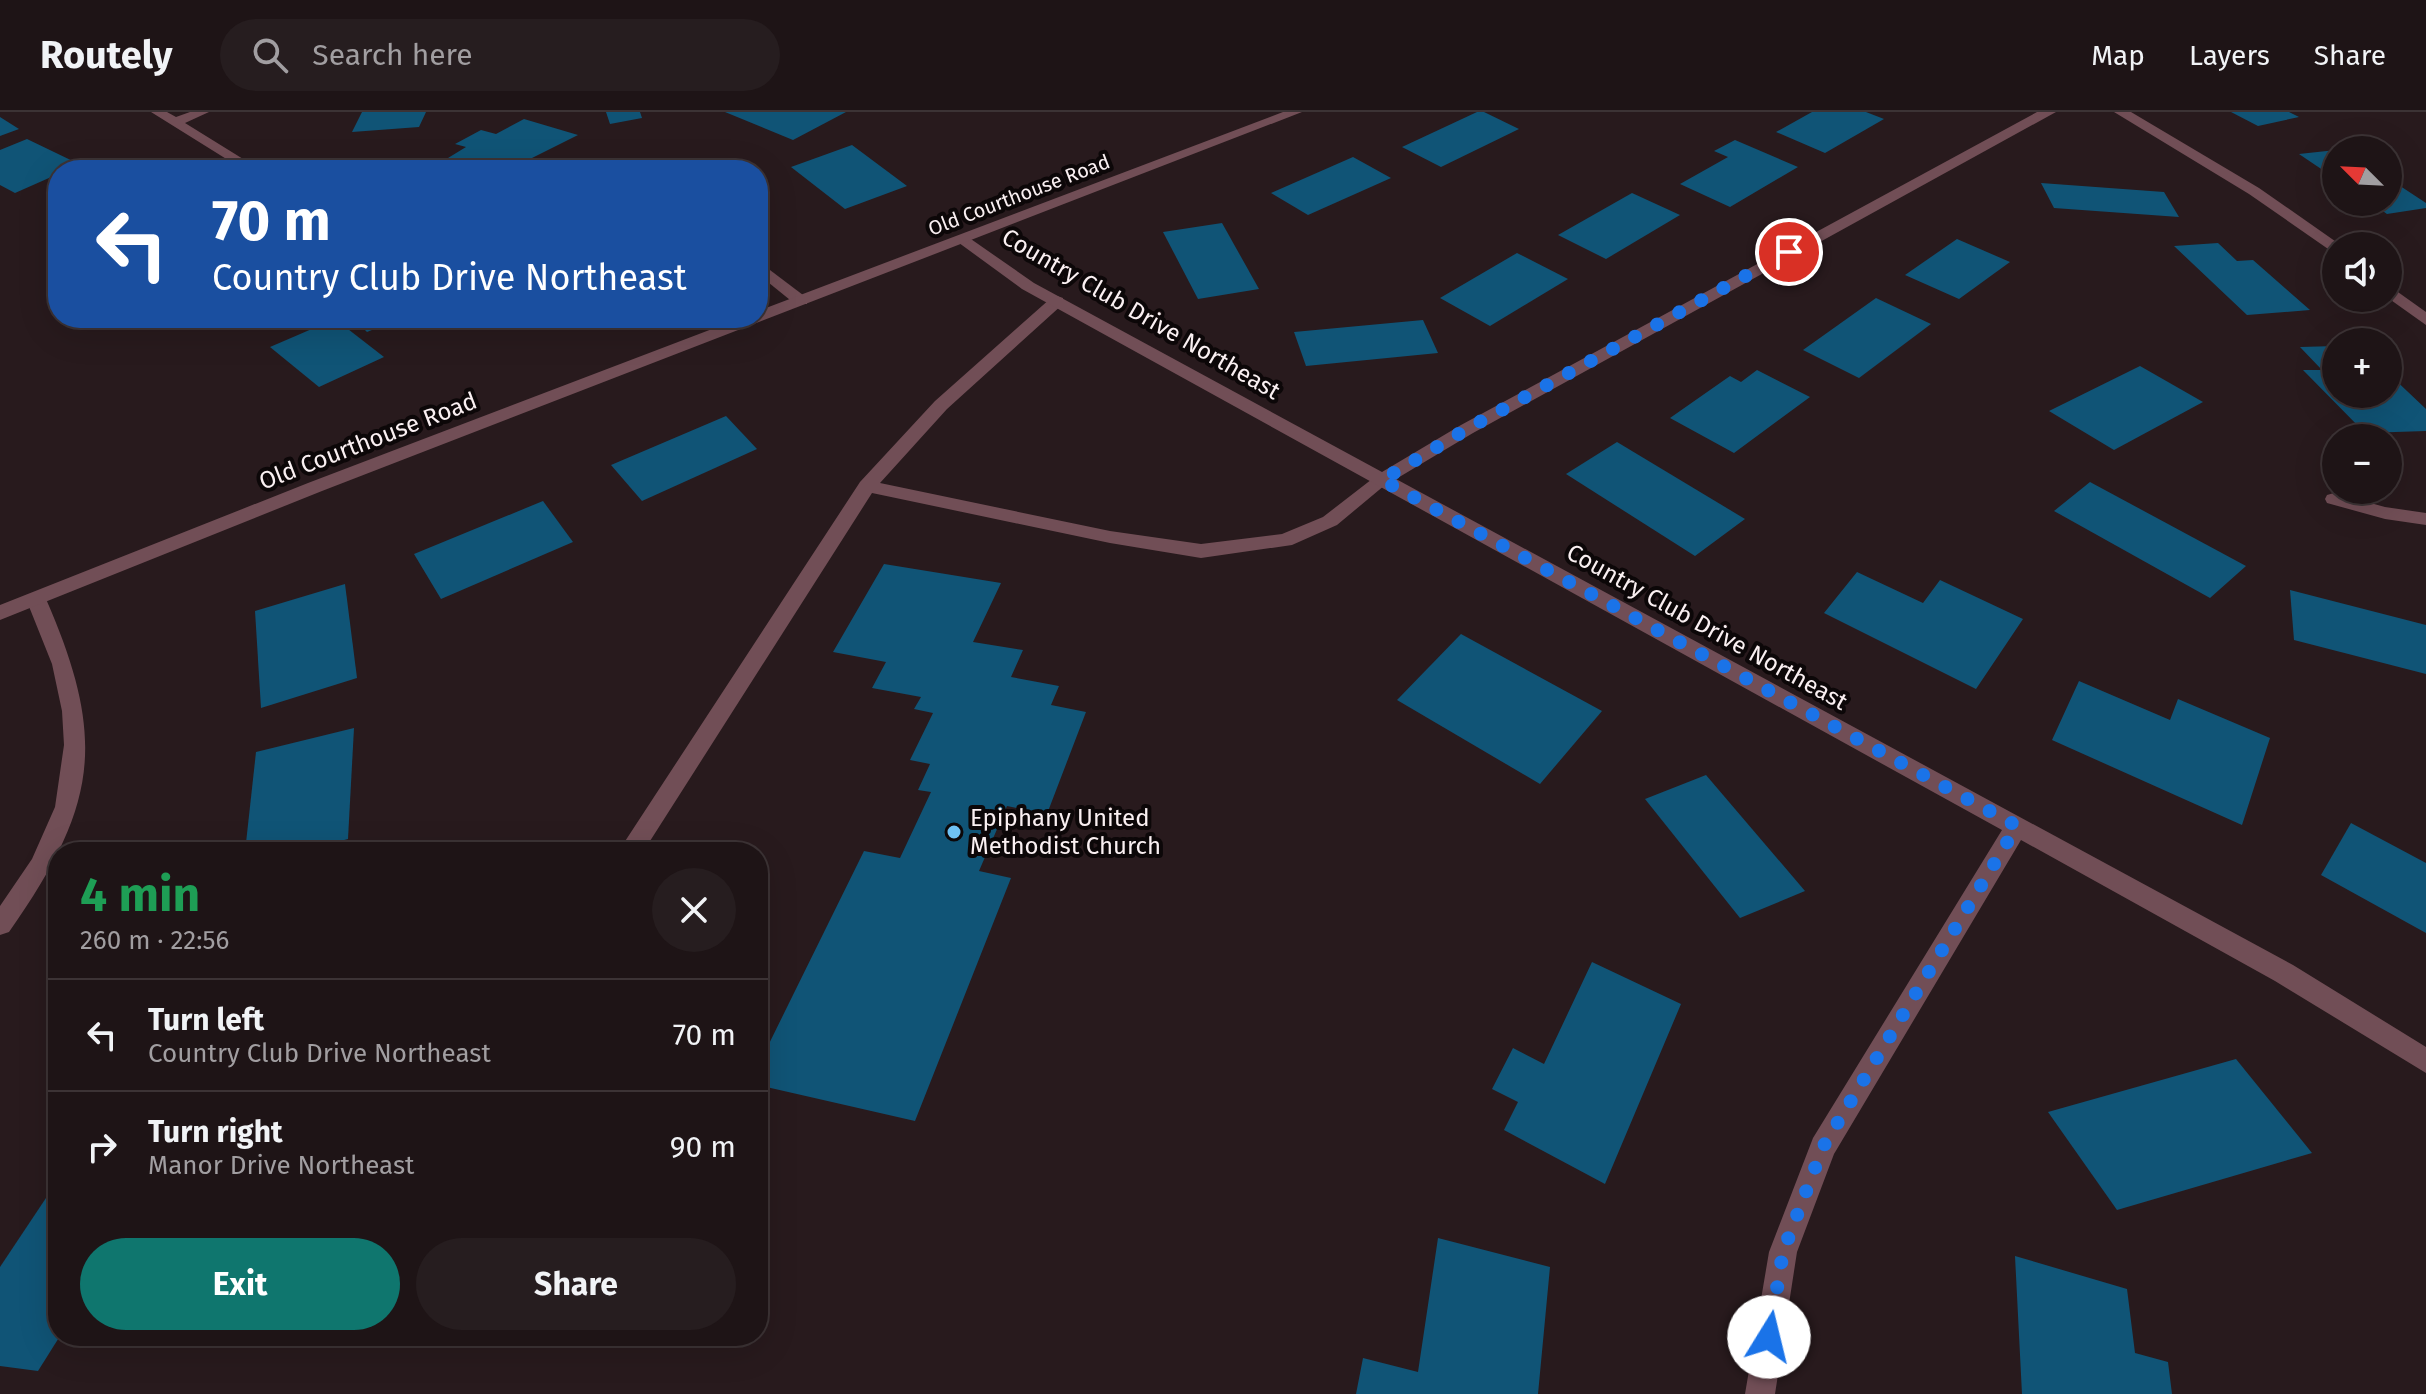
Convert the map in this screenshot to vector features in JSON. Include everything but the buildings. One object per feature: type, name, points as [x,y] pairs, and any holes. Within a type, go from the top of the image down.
[{"type":"street","points":[[158,112],[238,160]]},
{"type":"street","points":[[175,122],[202,112]]},
{"type":"street","name":"Old Courthouse Road","points":[[768,314],[1295,112]]},
{"type":"street","points":[[867,486],[1095,534],[1201,551],[1285,540],[1330,521],[1382,480],[1467,429],[2049,112]]},
{"type":"street","points":[[2121,112],[2254,191],[2322,238]]},
{"type":"street","name":"Country Club Drive Northeast","points":[[963,240],[1028,286],[2284,973],[2426,1061]]},
{"type":"street","points":[[768,274],[801,301]]},
{"type":"street","points":[[636,842],[867,486],[941,405],[1057,301]]},
{"type":"street","points":[[2402,301],[2426,320]]},
{"type":"street","name":"Old Courthouse Road","points":[[0,613],[315,487],[731,328]]},
{"type":"street","points":[[2352,504],[2426,519]]},
{"type":"street","points":[[36,599],[65,670],[74,713],[75,775],[60,828],[53,842]]},
{"type":"street","points":[[1760,1394],[1783,1252],[1823,1147],[2017,826]]},
{"type":"street","points":[[0,925],[29,886],[48,850]]},
{"type":"place","name":"Epiphany United Methodist Church","points":[[954,832]]},
{"type":"route","points":[[1769,1337],[1783,1252],[1823,1147],[2017,826],[1382,480],[1467,429],[1789,252]]}]
